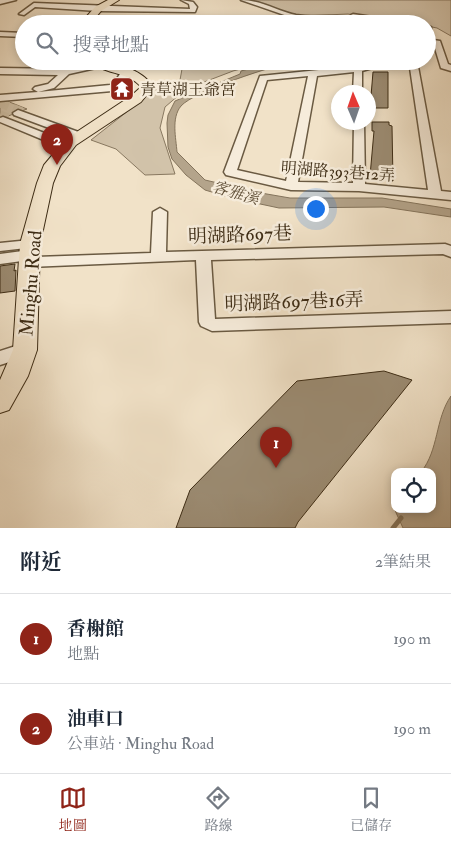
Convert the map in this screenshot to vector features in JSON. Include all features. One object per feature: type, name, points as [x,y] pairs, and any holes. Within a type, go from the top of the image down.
[{"type":"main road","points":[[93,15],[99,8],[115,0]]},
{"type":"main road","name":"Minghu Road","points":[[0,402],[16,376],[24,350],[30,254],[45,183],[52,165],[75,139],[136,100],[146,90],[147,84],[144,80],[117,70]]},
{"type":"street","points":[[0,2],[13,0]]},
{"type":"street","points":[[22,14],[48,0]]},
{"type":"street","points":[[38,6],[193,11],[194,7],[191,3],[184,0]]},
{"type":"street","points":[[244,0],[290,15]]},
{"type":"street","points":[[0,34],[15,35]]},
{"type":"street","points":[[436,44],[444,66],[451,68]]},
{"type":"street","points":[[0,71],[66,72],[73,70]]},
{"type":"street","name":"明湖路393巷12弄","points":[[349,70],[263,78],[230,172],[291,186],[359,187],[451,196]]},
{"type":"street","points":[[358,70],[358,85]]},
{"type":"street","points":[[414,70],[435,194]]},
{"type":"street","points":[[0,96],[51,86],[66,72]]},
{"type":"street","points":[[46,96],[112,88],[118,85],[125,73]]},
{"type":"street","points":[[291,186],[313,74]]},
{"type":"street","points":[[0,96],[87,98]]},
{"type":"street","points":[[13,116],[75,139],[50,139],[13,116]]},
{"type":"street","points":[[359,130],[359,187]]},
{"type":"street","points":[[158,257],[160,212]]},
{"type":"street","points":[[0,247],[30,254]]},
{"type":"street","name":"明湖路697巷","points":[[30,254],[54,260],[203,254],[435,249],[445,249],[451,252]]},
{"type":"street","points":[[0,259],[30,254]]},
{"type":"street","name":"明湖路697巷16弄","points":[[203,254],[207,322],[212,325],[451,317]]},
{"type":"street","points":[[0,358],[24,350]]},
{"type":"shaded area","points":[[250,0],[451,0],[451,36],[436,28],[436,15],[299,15]]},
{"type":"shaded area","points":[[182,70],[237,70],[186,89],[165,107],[160,128],[175,174],[145,175],[116,149],[91,140],[156,89],[180,80]]},
{"type":"shaded area","points":[[0,99],[2,99],[27,109],[0,119]]},
{"type":"water","name":"客雅溪","points":[[264,70],[202,93],[181,106],[176,116],[177,152],[205,180],[290,198],[382,198],[451,209],[451,217],[384,207],[279,208],[205,190],[186,175],[172,159],[168,147],[168,115],[175,101],[240,74],[241,71]]},
{"type":"water","points":[[451,396],[451,528],[403,528],[396,513],[436,513],[436,468],[424,468],[431,454],[446,405]]},
{"type":"building","points":[[373,72],[388,72],[388,108],[376,108],[376,85],[372,85]]},
{"type":"building","points":[[376,122],[389,122],[389,125],[392,126],[393,181],[370,176],[374,131],[372,131],[376,130]]},
{"type":"building","points":[[15,264],[15,291],[0,293],[0,266]]},
{"type":"building","points":[[384,371],[412,380],[295,528],[176,528],[190,490],[297,381]]},
{"type":"waterway","points":[[393,528],[401,518]]},
{"type":"tunnel","points":[[0,103],[22,112]]},
{"type":"tunnel","points":[[0,115],[8,118]]},
{"type":"place","name":"青草湖王爺宮","points":[[122,89]]},
{"type":"place","name":"油車口","points":[[57,165]]},
{"type":"place","name":"香榭館","points":[[276,468]]}]
